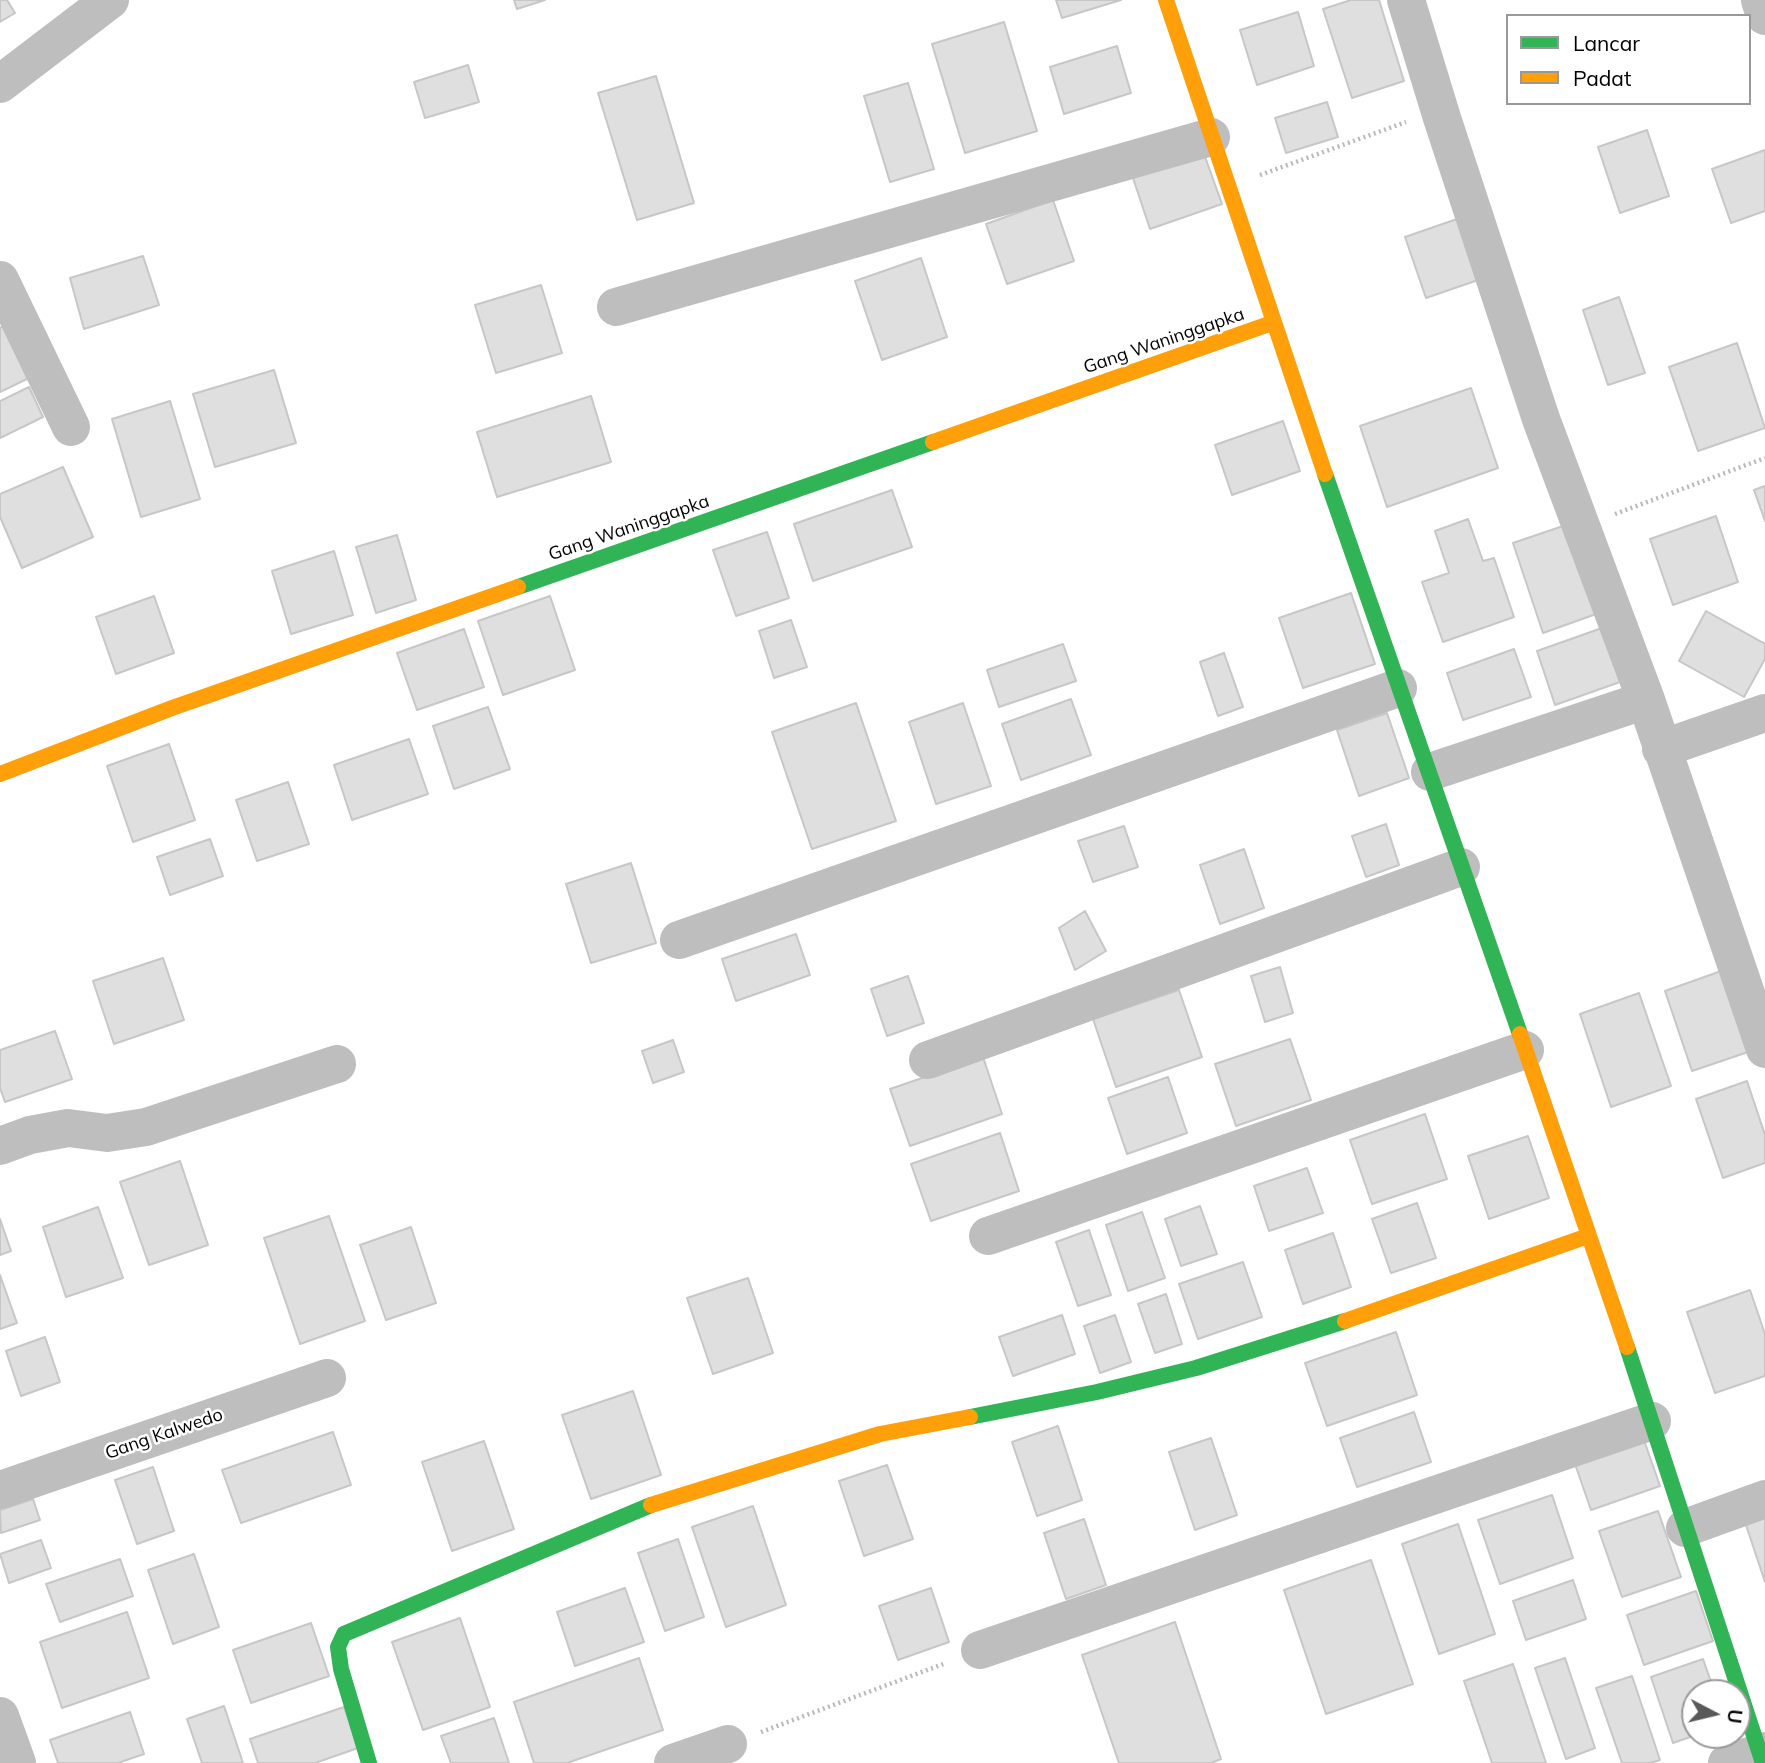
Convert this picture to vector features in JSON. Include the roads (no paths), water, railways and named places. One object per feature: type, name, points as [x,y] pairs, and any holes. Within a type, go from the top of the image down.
[{"type":"street","points":[[0,84],[110,0]]},
{"type":"street","points":[[1166,0],[1272,323],[1398,688],[1430,772],[1651,1421],[1754,1757]]},
{"type":"street","points":[[1406,0],[1541,419],[1646,700],[1765,1049]]},
{"type":"street","points":[[1759,0],[1765,16]]},
{"type":"street","points":[[616,307],[1211,137]]},
{"type":"street","points":[[0,280],[71,427]]},
{"type":"street","name":"Gang Waninggapka","points":[[0,774],[172,708],[1272,323]]},
{"type":"street","points":[[679,940],[1398,688]]},
{"type":"street","points":[[1430,772],[1646,700]]},
{"type":"street","points":[[1661,749],[1765,713]]},
{"type":"street","points":[[928,1060],[1461,867]]},
{"type":"street","points":[[988,1236],[1525,1050]]},
{"type":"street","points":[[0,1146],[30,1135],[68,1128],[107,1133],[146,1127],[337,1064]]},
{"type":"street","points":[[369,1763],[341,1669],[338,1647],[344,1634],[364,1623],[665,1499],[880,1434],[1097,1392],[1196,1367],[1398,1305],[1588,1236]]},
{"type":"street","name":"Gang Kalwedo","points":[[0,1490],[327,1378]]},
{"type":"street","points":[[979,1650],[1651,1421]]},
{"type":"street","points":[[1685,1528],[1765,1499]]},
{"type":"street","points":[[0,1716],[17,1763]]},
{"type":"street","points":[[673,1763],[728,1744]]}]
